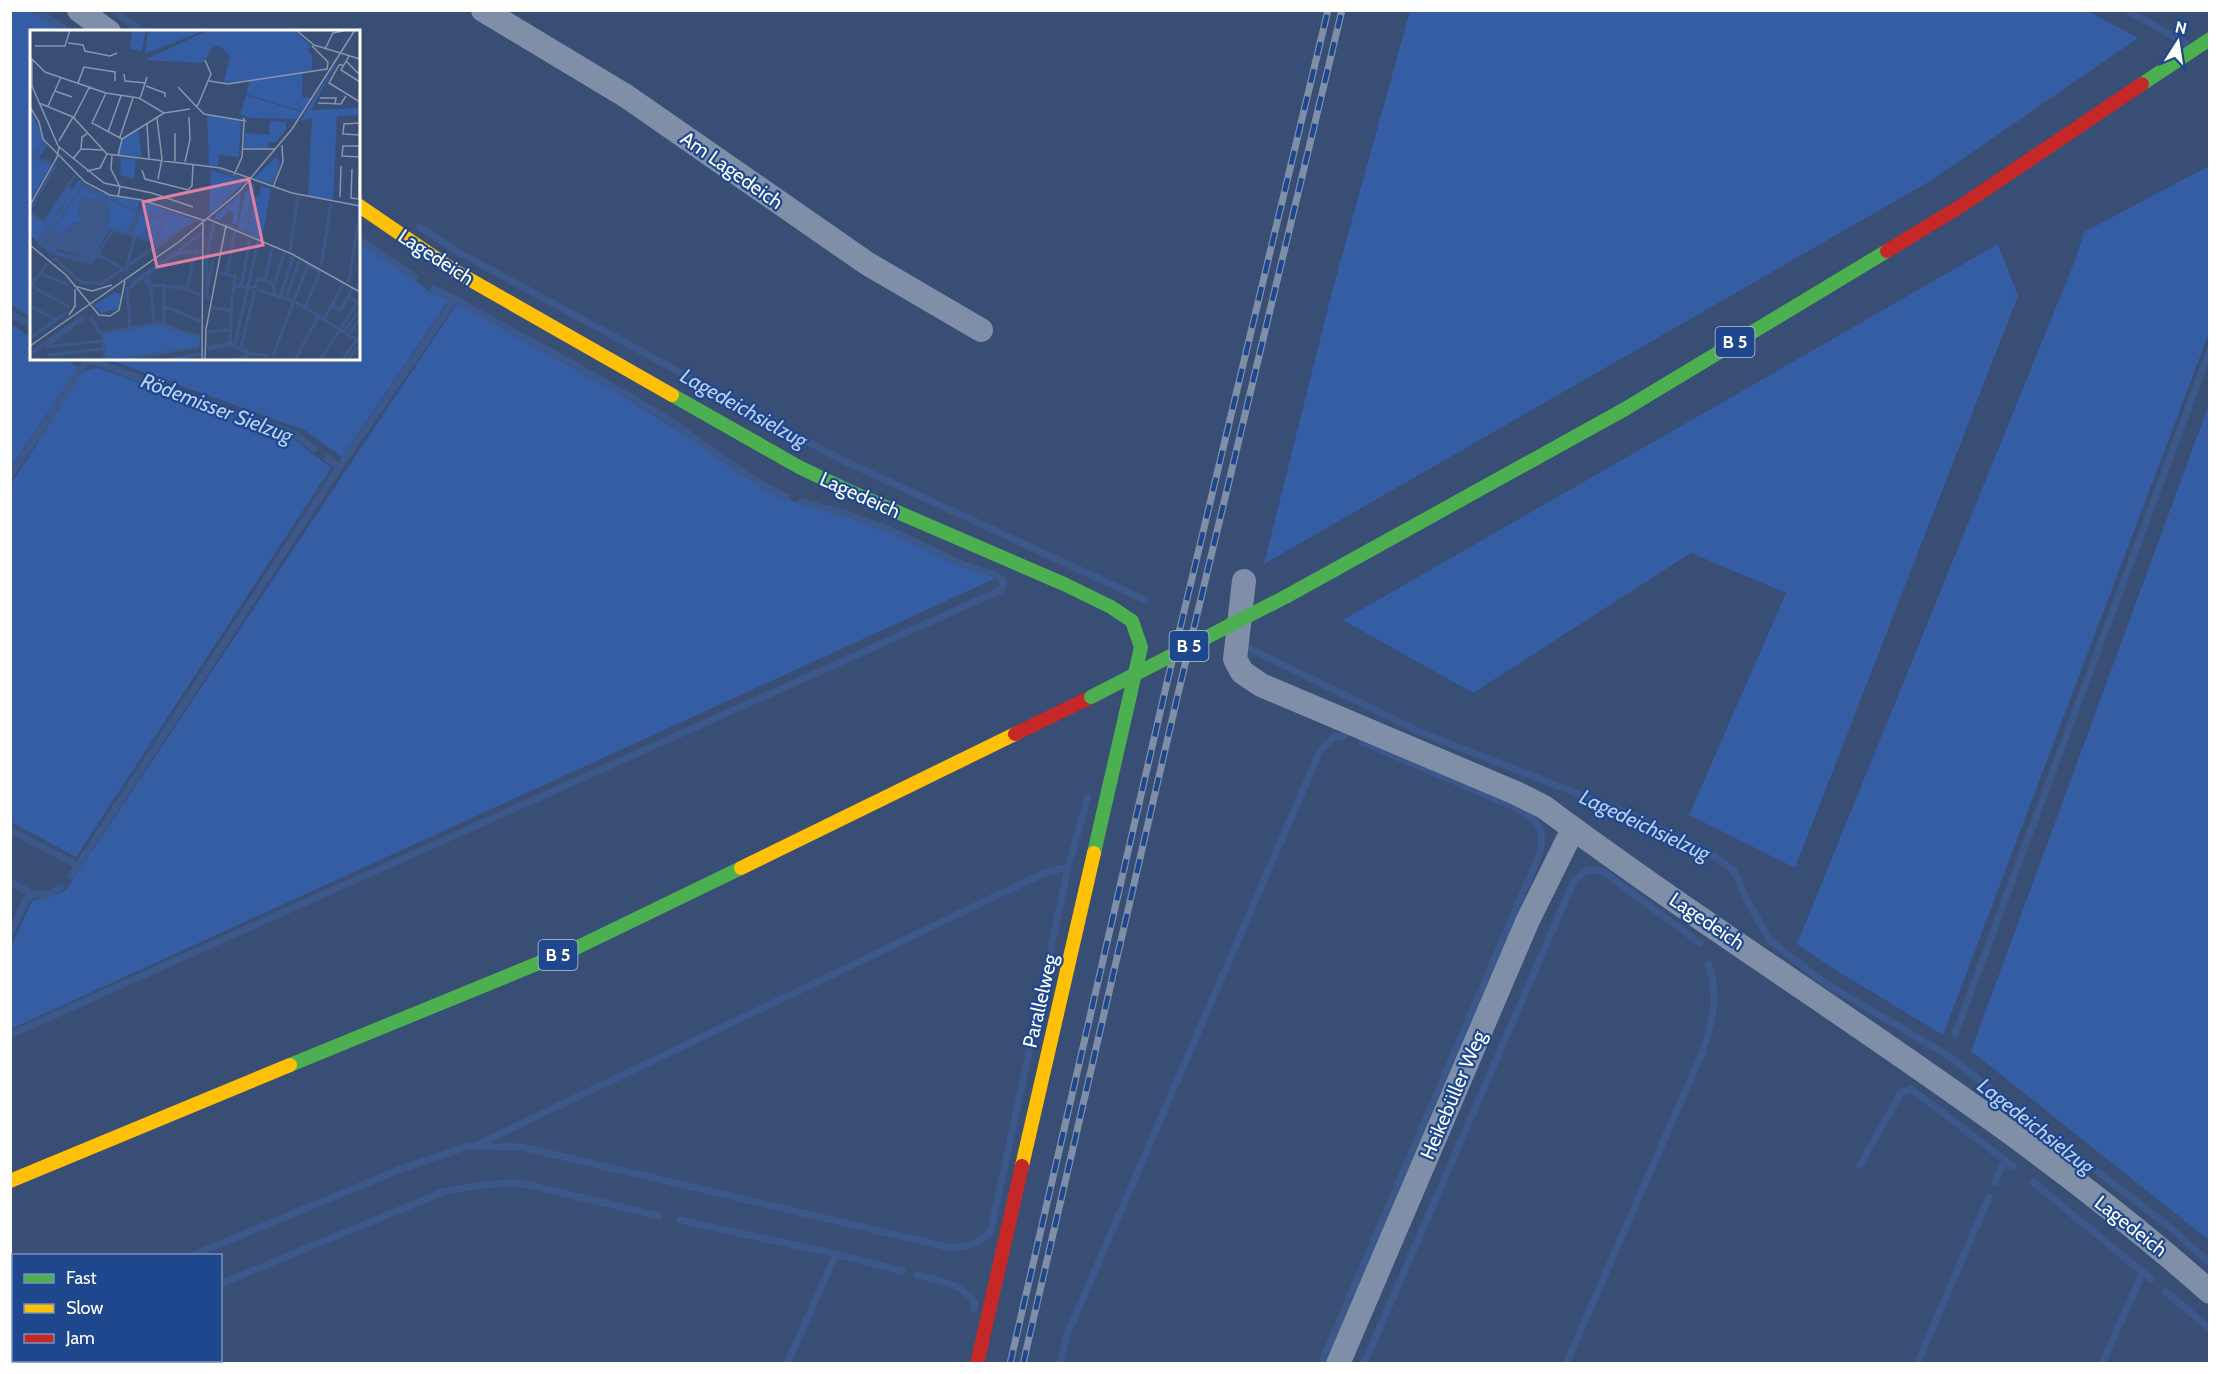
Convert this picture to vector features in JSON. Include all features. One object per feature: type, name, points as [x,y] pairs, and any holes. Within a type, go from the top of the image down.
[{"type":"main road","name":"B 5","points":[[10,1181],[578,947],[1091,697],[1287,596],[1666,384],[1961,206],[2210,39]]},
{"type":"main road","name":"Lagedeich","points":[[360,206],[453,270],[799,467],[850,492],[1064,584],[1111,607],[1132,621],[1141,647]]},
{"type":"main road","name":"Parallelweg","points":[[977,1364],[1141,647]]},
{"type":"street","points":[[79,10],[106,30]]},
{"type":"street","name":"Am Lagedeich","points":[[483,10],[626,96],[868,264],[981,330]]},
{"type":"street","name":"Lagedeich","points":[[1244,581],[1235,659],[1242,672],[1260,685],[1516,793],[1544,807],[2039,1154],[2158,1246],[2210,1292]]},
{"type":"street","name":"Heikebüller Weg","points":[[1338,1364],[1528,920],[1573,829]]},
{"type":"shaded area","points":[[11,10],[30,11],[62,30],[30,30],[30,317],[11,305]]},
{"type":"shaded area","points":[[1410,11],[2088,11],[2138,38],[1932,180],[1264,564],[1332,292]]},
{"type":"shaded area","points":[[2209,166],[2209,333],[1943,1035],[1797,944],[2076,258],[2084,232]]},
{"type":"shaded area","points":[[360,242],[432,293],[449,300],[342,457],[304,430],[110,360],[360,360]]},
{"type":"shaded area","points":[[1998,244],[2018,296],[1795,868],[1689,815],[1786,593],[1691,553],[1473,693],[1343,620]]},
{"type":"shaded area","points":[[457,304],[614,391],[696,442],[765,489],[800,504],[888,532],[960,565],[996,578],[11,1029],[11,946],[32,901],[66,890]]},
{"type":"shaded area","points":[[10,324],[30,336],[30,360],[67,360],[78,367],[11,467]]},
{"type":"shaded area","points":[[98,368],[291,437],[331,468],[76,857],[11,822],[11,484],[83,371]]},
{"type":"shaded area","points":[[2209,404],[2209,1240],[1971,1051]]},
{"type":"waterway","points":[[36,10],[67,30]]},
{"type":"waterway","name":"Lagedeichsielzug","points":[[113,10],[139,30]]},
{"type":"waterway","points":[[2127,10],[2187,44]]},
{"type":"waterway","name":"Lagedeichsielzug","points":[[420,227],[460,253],[838,458],[1145,600]]},
{"type":"waterway","points":[[360,240],[415,277]]},
{"type":"waterway","points":[[433,289],[615,388],[667,419],[755,480],[787,497]]},
{"type":"waterway","points":[[71,876],[339,468],[455,299]]},
{"type":"waterway","name":"Rödemisser Sielzug","points":[[10,313],[30,325]]},
{"type":"waterway","points":[[1955,1034],[2210,350]]},
{"type":"waterway","points":[[10,476],[87,360]]},
{"type":"waterway","name":"Rödemisser Sielzug","points":[[90,360],[294,434],[314,449]]},
{"type":"waterway","name":"Rödemisser Sielzug","points":[[327,458],[339,468]]},
{"type":"waterway","points":[[10,1035],[1001,590],[1003,580],[996,575],[962,564],[890,530],[847,514],[801,502]]},
{"type":"waterway","name":"Lagedeichsielzug","points":[[1247,647],[1420,732],[1627,813],[1713,855],[1734,871],[1770,941],[1825,983],[1947,1055],[2172,1229],[2210,1263]]},
{"type":"waterway","points":[[1060,1364],[1067,1335],[1320,751],[1334,737],[1344,736]]},
{"type":"waterway","points":[[1321,1364],[1540,853],[1542,838],[1536,822],[1519,809],[1362,742]]},
{"type":"waterway","points":[[1046,972],[1068,867],[1088,797]]},
{"type":"waterway","points":[[10,830],[79,866]]},
{"type":"waterway","points":[[479,1144],[1044,873],[1068,867]]},
{"type":"waterway","points":[[1364,1364],[1573,883],[1586,871],[1604,872],[1700,943]]},
{"type":"waterway","points":[[10,882],[33,894]]},
{"type":"waterway","points":[[10,935],[25,901],[33,894],[49,894],[61,887]]},
{"type":"waterway","points":[[1566,1364],[1702,1053],[1709,1031],[1714,998],[1712,975],[1708,964]]},
{"type":"waterway","points":[[196,1254],[401,1169],[469,1146],[522,1147],[947,1247],[972,1244],[982,1239],[991,1230],[1043,987]]},
{"type":"waterway","points":[[1860,1165],[1901,1093],[1911,1089],[2013,1166]]},
{"type":"waterway","points":[[1995,1182],[2005,1160]]},
{"type":"waterway","points":[[2033,1182],[2151,1279]]},
{"type":"waterway","points":[[222,1283],[443,1192],[474,1186],[525,1184],[659,1216]]},
{"type":"waterway","points":[[1917,1364],[1989,1197]]},
{"type":"waterway","points":[[680,1220],[836,1254]]},
{"type":"waterway","points":[[787,1364],[836,1254],[902,1271]]},
{"type":"waterway","points":[[2102,1364],[2143,1272]]},
{"type":"waterway","points":[[918,1275],[943,1281],[964,1291],[975,1303],[974,1308]]},
{"type":"waterway","points":[[2165,1291],[2210,1329]]},
{"type":"waterway","points":[[28,1364],[32,1362]]},
{"type":"railway","points":[[1010,1364],[1165,691],[1328,10]]},
{"type":"railway","points":[[1023,1364],[1178,694],[1342,10]]},
{"type":"traffic: fast","points":[[2142,84],[2210,39]]},
{"type":"traffic: fast","points":[[1287,596],[1625,409],[1887,251]]},
{"type":"traffic: fast","points":[[672,395],[799,467],[851,492],[1064,584],[1111,607],[1132,621],[1141,647],[1094,853]]},
{"type":"traffic: fast","points":[[1091,697],[1287,596]]},
{"type":"traffic: fast","points":[[290,1065],[578,947],[741,868]]},
{"type":"traffic: slow","points":[[360,206],[453,270],[672,395]]},
{"type":"traffic: slow","points":[[741,868],[1015,734]]},
{"type":"traffic: slow","points":[[1022,1166],[1094,853]]},
{"type":"traffic: slow","points":[[10,1181],[290,1065]]},
{"type":"traffic: jam","points":[[1887,251],[1961,206],[2142,84]]},
{"type":"traffic: jam","points":[[1015,734],[1091,697]]},
{"type":"traffic: jam","points":[[977,1364],[1022,1166]]}]
